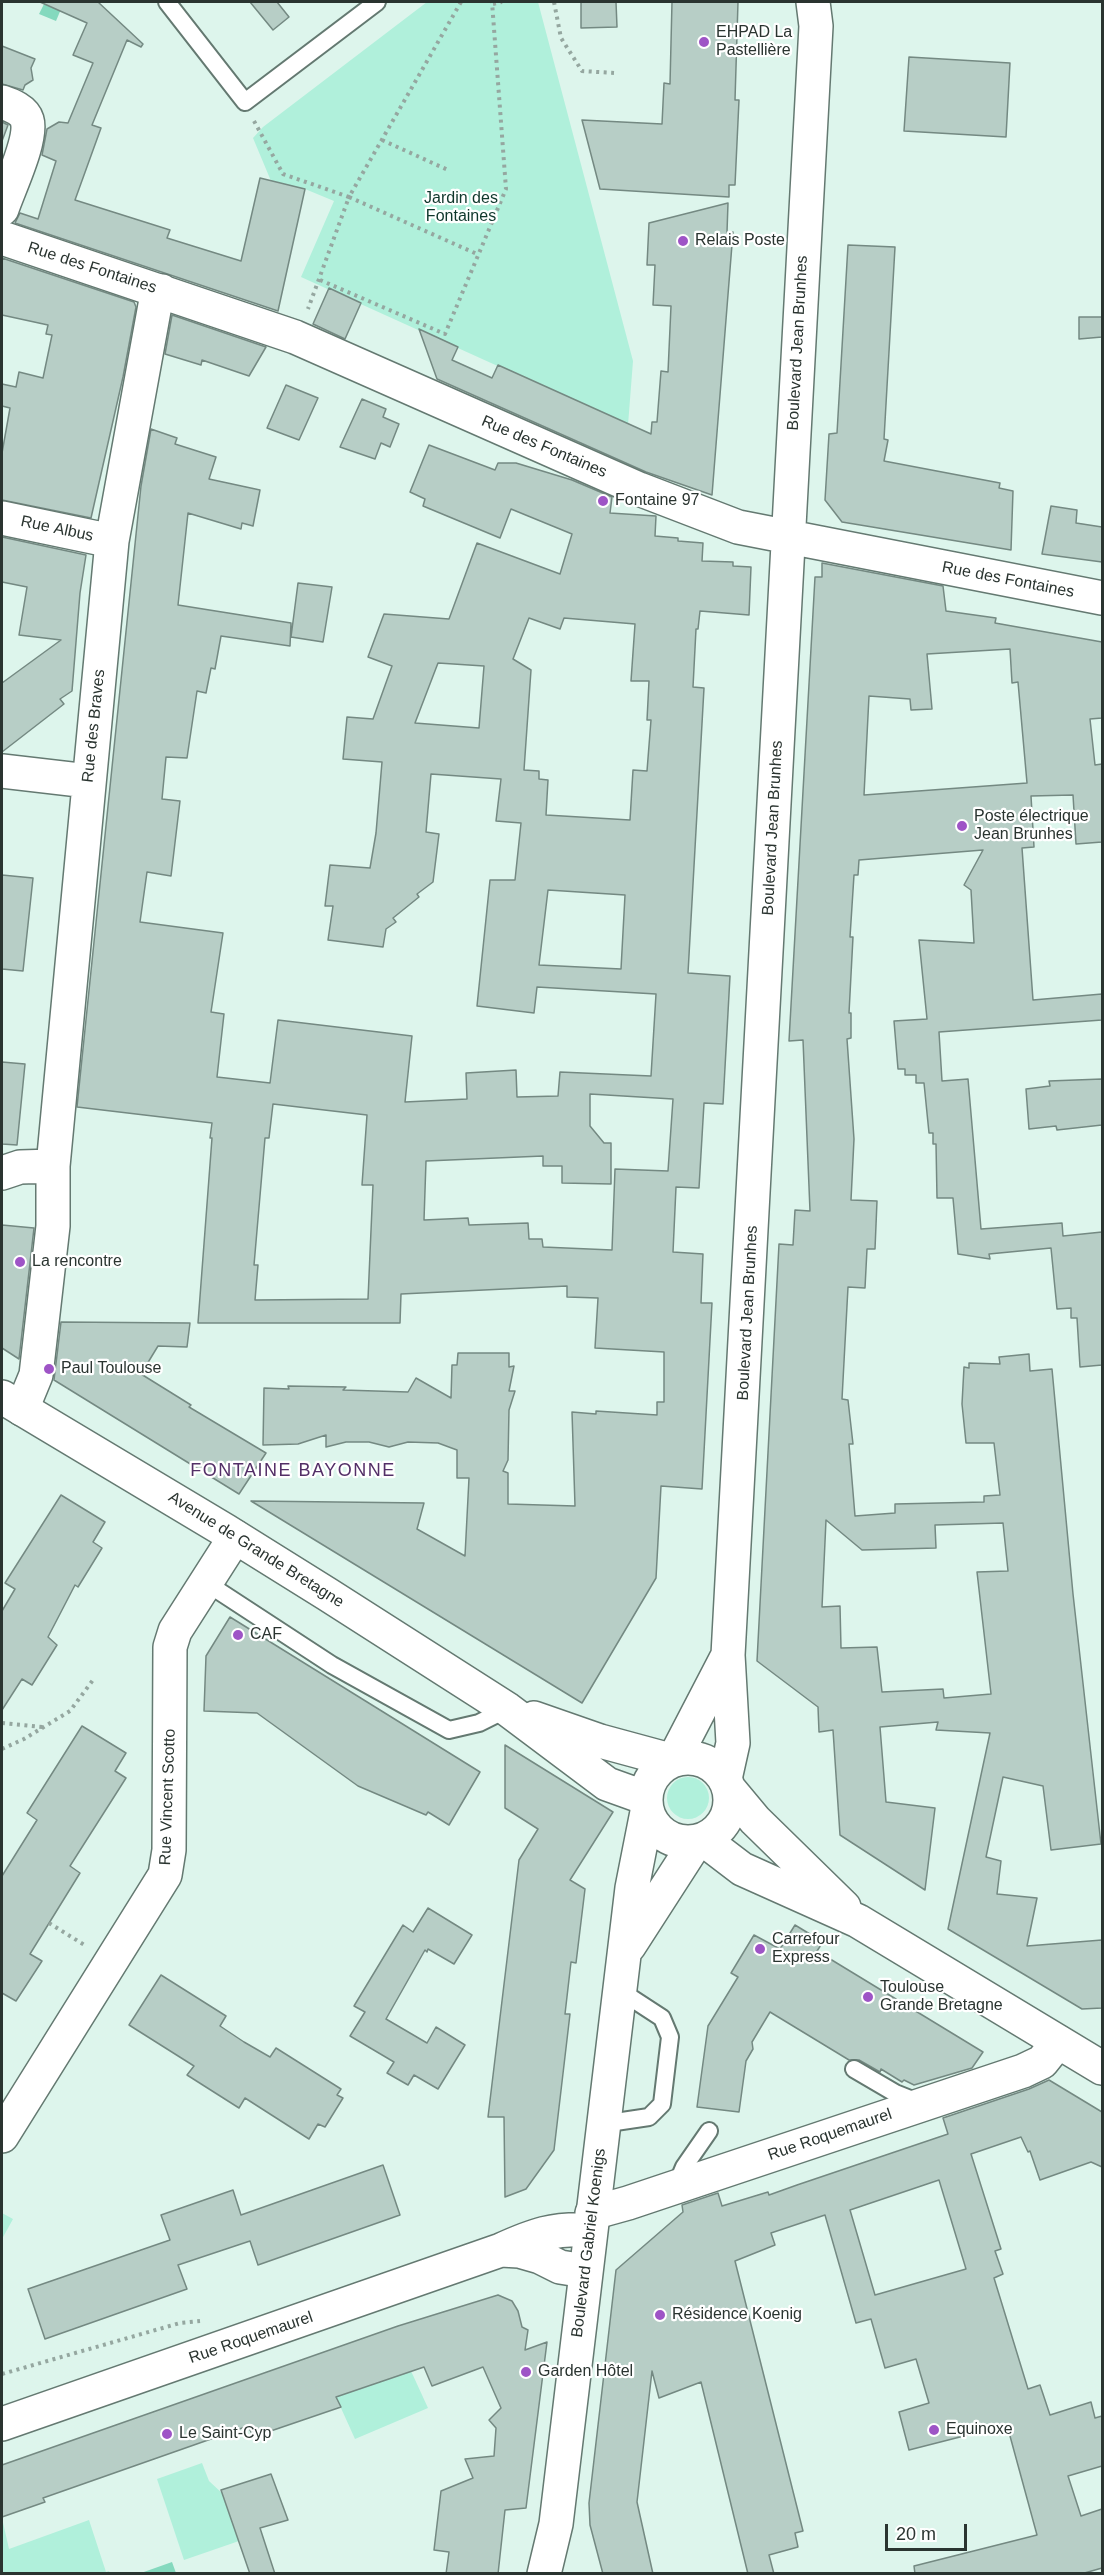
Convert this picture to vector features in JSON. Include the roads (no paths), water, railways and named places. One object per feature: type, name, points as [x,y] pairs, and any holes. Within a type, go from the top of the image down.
[{"type":"street","name":"Boulevard Jean Brunhes","points":[[728,1784],[733,1743],[728,1655],[816,26],[813,2]]},
{"type":"street","points":[[2,102],[17,108],[27,120],[27,136],[2,209]]},
{"type":"street","name":"Rue des Fontaines","points":[[2,238],[295,337],[639,489],[738,527],[1102,597]]},
{"type":"street","name":"Rue des Braves","points":[[12,1403],[36,1375],[52,1226],[53,1166],[112,541],[155,305],[162,291]]},
{"type":"street","name":"Rue Albus","points":[[2,518],[112,541]]},
{"type":"street","points":[[2,771],[88,781]]},
{"type":"street","points":[[2,1173],[20,1167],[53,1166]]},
{"type":"street","name":"Avenue de Grande Bretagne","points":[[12,1403],[235,1537],[507,1709],[607,1784],[647,1805]]},
{"type":"street","name":"Rue Vincent Scotto","points":[[2,2136],[165,1875],[169,1850],[170,1647],[174,1631],[235,1537]]},
{"type":"street","name":"Boulevard Jean Brunhes","points":[[672,1760],[728,1655]]},
{"type":"street","name":"Avenue de Grande Bretagne","points":[[507,1709],[600,1741],[672,1760]]},
{"type":"street","points":[[728,1784],[731,1802],[729,1814],[723,1825],[700,1841],[680,1842],[666,1836],[654,1826],[647,1805],[654,1774],[659,1767],[672,1760],[690,1758],[704,1761],[716,1768],[728,1784],[755,1820],[858,1921]]},
{"type":"street","name":"Boulevard Gabriel Koenigs","points":[[544,2574],[556,2524],[620,1976],[632,1888],[647,1805]]},
{"type":"street","points":[[700,1841],[742,1869],[858,1921],[1058,2042],[1102,2066]]},
{"type":"street","name":"Boulevard Gabriel Koenigs","points":[[620,1976],[630,1944],[700,1841]]},
{"type":"street","name":"Rue Roquemaurel","points":[[2,2424],[501,2250],[533,2235],[591,2221],[675,2187],[1023,2071],[1042,2062],[1058,2042]]},
{"type":"street","name":"Rue Roquemaurel","points":[[501,2250],[519,2251],[540,2257],[560,2267],[585,2271]]},
{"type":"street","name":"Boulevard Gabriel Koenigs","points":[[556,2524],[560,2574]]},
{"type":"lane","points":[[167,2],[245,102],[377,2]]},
{"type":"lane","points":[[205,1582],[332,1665],[449,1730],[479,1723],[507,1709]]},
{"type":"lane","points":[[602,2124],[649,2117],[662,2104],[670,2037],[662,2018],[620,1976]]},
{"type":"lane","points":[[854,2069],[895,2093],[922,2104]]},
{"type":"lane","points":[[675,2187],[684,2167],[709,2131]]},
{"type":"place","name":"EHPAD La Pastellière","points":[[704,42]]},
{"type":"place","name":"Relais Poste","points":[[683,241]]},
{"type":"place","name":"Fontaine 97","points":[[603,501]]},
{"type":"place","name":"Poste électrique Jean Brunhes","points":[[962,826]]},
{"type":"place","name":"La rencontre","points":[[20,1262]]},
{"type":"place","name":"Paul Toulouse","points":[[49,1369]]},
{"type":"place","name":"CAF","points":[[238,1635]]},
{"type":"place","name":"Carrefour Express","points":[[760,1949]]},
{"type":"place","name":"Toulouse Grande Bretagne","points":[[868,1997]]},
{"type":"place","name":"Résidence Koenig","points":[[660,2315]]},
{"type":"place","name":"Garden Hôtel","points":[[526,2372]]},
{"type":"place","name":"Equinoxe","points":[[934,2430]]},
{"type":"place","name":"Le Saint-Cyp","points":[[167,2434]]},
{"type":"district","name":"FONTAINE BAYONNE","points":[[293,1471]]},
{"type":"park label","name":"Jardin des Fontaines","points":[[461,208]]}]
